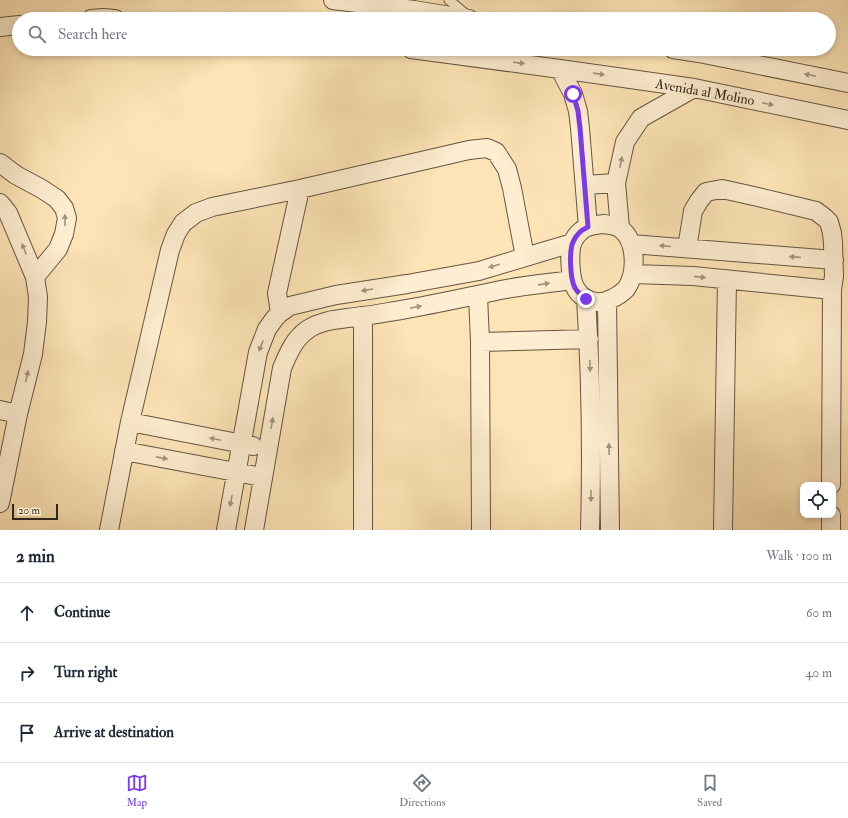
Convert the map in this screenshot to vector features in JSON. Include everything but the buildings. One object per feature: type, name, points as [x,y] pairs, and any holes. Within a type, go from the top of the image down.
[{"type":"street","points":[[333,0],[427,12]]},
{"type":"street","points":[[0,27],[12,26]]},
{"type":"street","name":"Avenida al Molino","points":[[466,56],[694,88],[848,120]]},
{"type":"street","points":[[714,56],[848,83]]},
{"type":"street","points":[[560,68],[573,94],[578,111],[588,227]]},
{"type":"street","points":[[620,228],[616,183],[625,142],[641,118],[694,88]]},
{"type":"street","points":[[109,530],[130,422],[170,250],[176,234],[184,223],[196,212],[212,207],[300,189],[469,150],[487,148],[496,152],[507,169],[525,257]]},
{"type":"street","points":[[0,163],[16,175],[57,199],[64,208],[67,218],[64,234],[58,248],[35,277]]},
{"type":"street","points":[[585,185],[616,183]]},
{"type":"street","points":[[280,313],[277,293],[300,189]]},
{"type":"street","points":[[686,248],[693,211],[699,201],[706,192],[722,189],[816,211],[829,222],[832,233],[834,260],[832,290],[831,482]]},
{"type":"street","points":[[0,203],[8,213],[35,277],[38,297],[33,354],[18,414],[0,503]]},
{"type":"street","points":[[604,224],[613,225],[620,228],[631,244],[633,254],[634,266],[630,283],[625,290],[607,301],[597,302],[586,299],[575,288],[572,280],[572,243],[581,231],[588,227],[604,224]]},
{"type":"street","points":[[226,530],[258,352],[268,329],[280,313],[290,306],[336,295],[407,284],[479,270],[572,243]]},
{"type":"street","points":[[631,244],[834,260]]},
{"type":"street","points":[[633,274],[692,276],[832,290]]},
{"type":"street","points":[[254,530],[282,368],[290,350],[299,337],[307,330],[321,323],[339,319],[403,310],[508,289],[572,280]]},
{"type":"street","points":[[723,530],[727,280]]},
{"type":"street","points":[[336,295],[339,319]]},
{"type":"street","points":[[478,295],[480,342],[481,530]]},
{"type":"street","points":[[586,299],[591,390],[590,530]]},
{"type":"street","points":[[607,301],[610,530]]},
{"type":"street","points":[[363,316],[363,530]]},
{"type":"street","points":[[480,342],[589,339]]},
{"type":"street","points":[[0,410],[18,414]]},
{"type":"street","points":[[130,422],[268,449]]},
{"type":"street","points":[[124,451],[262,477]]},
{"type":"street","points":[[831,518],[831,530]]},
{"type":"lane","points":[[449,0],[463,12]]},
{"type":"route","points":[[573,94],[578,111],[580,128],[588,227],[581,231],[572,243],[571,269],[572,280],[575,288],[586,299]]}]
